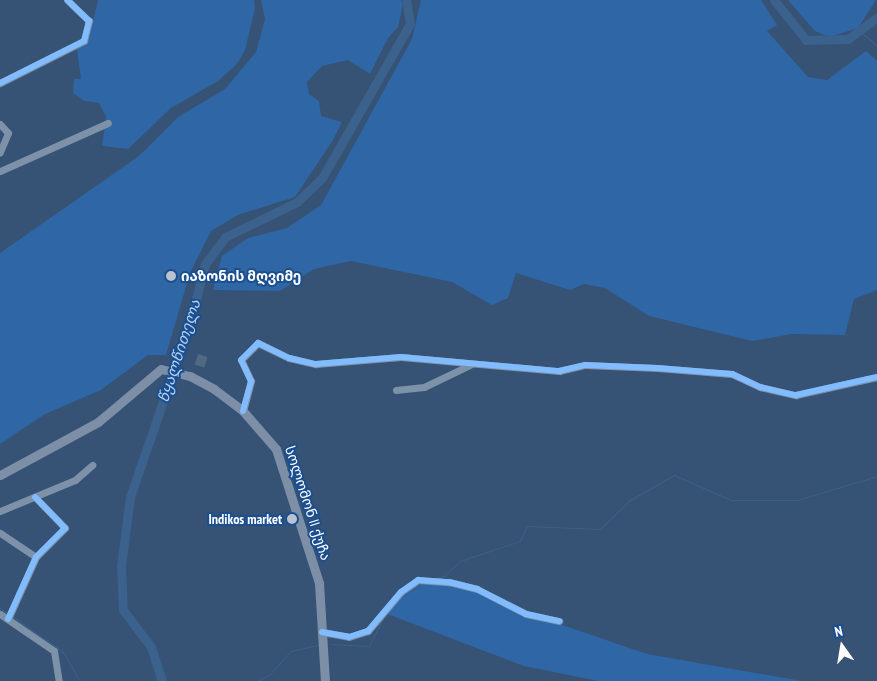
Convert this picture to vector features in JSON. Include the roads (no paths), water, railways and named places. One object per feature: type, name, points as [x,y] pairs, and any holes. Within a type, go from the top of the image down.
[{"type":"main road","name":"სოლომონ II ქუჩა","points":[[0,475],[98,422],[159,370],[167,368],[190,376],[243,411],[276,449],[319,583],[325,677]]},
{"type":"street","points":[[0,83],[84,41],[89,21],[67,0]]},
{"type":"street","points":[[0,171],[108,123]]},
{"type":"street","points":[[0,124],[8,133],[0,152]]},
{"type":"street","points":[[243,411],[251,381],[241,360],[248,348],[258,343],[306,363],[400,357],[559,370],[585,364],[732,374],[760,387],[796,395],[877,377]]},
{"type":"street","points":[[396,390],[424,387],[470,364]]},
{"type":"street","points":[[0,511],[75,480],[92,465]]},
{"type":"street","points":[[8,619],[36,557],[65,528],[35,497]]},
{"type":"street","points":[[0,533],[36,557]]},
{"type":"street","points":[[322,632],[349,638],[368,631],[395,598],[418,580],[449,582],[477,590],[526,614],[560,621]]},
{"type":"street","points":[[0,614],[54,651],[58,681]]},
{"type":"waterway","name":"წყალწითელა","points":[[162,681],[151,647],[123,610],[121,566],[130,497],[189,326],[205,264],[225,237],[297,202],[322,178],[410,24],[406,0]]},
{"type":"waterway","name":"წყალწითელა","points":[[774,0],[806,40],[848,39],[877,17]]},
{"type":"waterway","points":[[861,32],[877,46]]},
{"type":"waterway","points":[[435,578],[444,576],[460,561],[520,541],[527,526],[600,529],[630,500],[674,475],[731,500],[797,500],[877,476]]},
{"type":"waterway","points":[[402,596],[423,584]]},
{"type":"waterway","points":[[0,608],[7,613]]},
{"type":"waterway","points":[[13,617],[63,652],[80,681]]},
{"type":"waterway","points":[[331,644],[369,646],[383,618]]},
{"type":"waterway","points":[[257,681],[270,674],[291,651],[318,645]]},
{"type":"place","name":"იაზონის მღვიმე","points":[[171,276]]},
{"type":"place","name":"Indikos market","points":[[292,519]]}]
